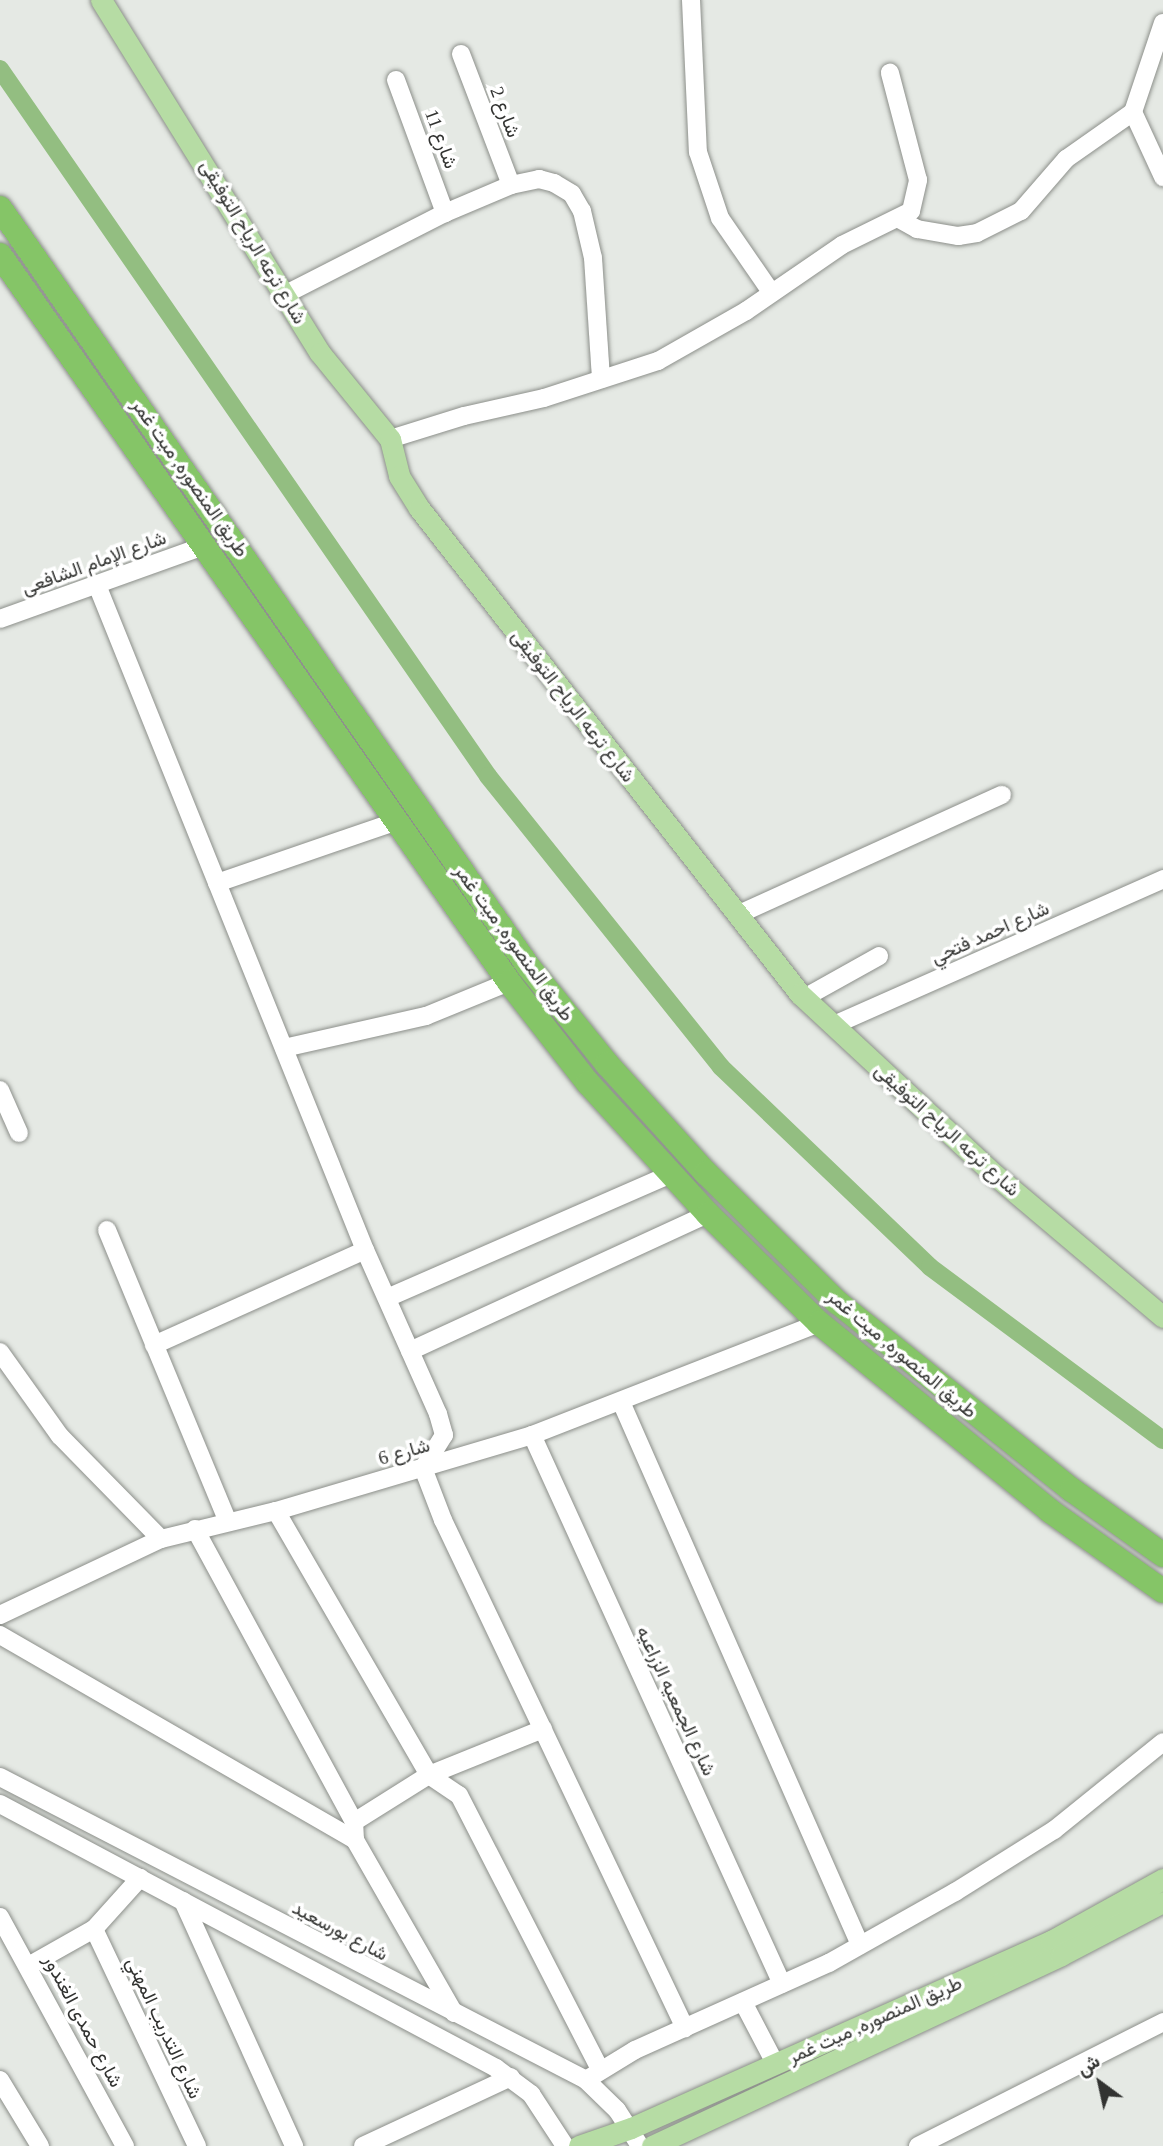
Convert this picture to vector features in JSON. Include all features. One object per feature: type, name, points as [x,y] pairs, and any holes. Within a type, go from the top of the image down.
[{"type":"highway","name":"طريق المنصوره, ميت غمر","points":[[0,208],[528,966],[654,1117],[837,1302],[1072,1490],[1163,1555]]},
{"type":"highway","name":"طريق المنصوره, ميت غمر","points":[[0,255],[201,547],[509,982],[587,1083],[708,1214],[819,1323],[1050,1511],[1163,1591]]},
{"type":"highway","points":[[819,1323],[837,1302]]},
{"type":"main road","name":"شارع ترعه الرياح التوفيقى","points":[[101,0],[320,354],[390,439],[399,476],[419,508],[737,915],[804,998],[995,1175],[1163,1317]]},
{"type":"main road","name":"طريق المنصوره, ميت غمر","points":[[579,2146],[635,2137],[776,2064],[1051,1941],[1163,1879]]},
{"type":"main road","name":"طريق المنصوره, ميت غمر","points":[[652,2146],[1061,1955],[1163,1902]]},
{"type":"street","points":[[691,0],[698,152],[720,218],[772,292]]},
{"type":"street","points":[[899,219],[917,229],[958,236],[1002,223],[1021,211],[1066,159],[1133,112],[1163,23]]},
{"type":"street","name":"شارع 2","points":[[461,54],[511,185]]},
{"type":"street","points":[[390,439],[601,379],[679,350],[842,245],[899,219],[916,204],[918,180],[890,74]]},
{"type":"street","name":"شارع 11","points":[[396,80],[446,213]]},
{"type":"street","points":[[1133,112],[1163,177]]},
{"type":"street","points":[[284,296],[446,213],[511,185],[539,179],[554,183],[572,194],[582,211],[593,258],[601,379]]},
{"type":"street","name":"شارع الإمام الشافعى","points":[[0,619],[201,547]]},
{"type":"street","points":[[97,584],[365,1250],[444,1435],[423,1468],[443,1520],[685,2028]]},
{"type":"street","points":[[737,915],[1002,795]]},
{"type":"street","points":[[218,883],[397,821]]},
{"type":"street","name":"شارع احمد فتحي","points":[[834,1025],[1163,879]]},
{"type":"street","points":[[804,998],[879,956]]},
{"type":"street","points":[[284,1048],[426,1016],[509,982]]},
{"type":"street","points":[[0,1090],[19,1133]]},
{"type":"street","points":[[387,1298],[671,1174]]},
{"type":"street","points":[[410,1351],[708,1214]]},
{"type":"street","points":[[107,1230],[227,1520]]},
{"type":"street","points":[[154,1345],[365,1250]]},
{"type":"street","name":"شارع 6","points":[[0,1615],[161,1539],[227,1520],[276,1511],[532,1435],[622,1404],[819,1323]]},
{"type":"street","points":[[0,1352],[60,1436],[161,1539]]},
{"type":"street","points":[[622,1404],[860,1945]]},
{"type":"street","name":"شارع الجمعيه الزراعيه","points":[[532,1435],[782,1984]]},
{"type":"street","points":[[276,1511],[429,1775],[458,1795],[593,2075],[860,1945],[1054,1830],[1163,1742]]},
{"type":"street","points":[[195,1529],[454,2014]]},
{"type":"street","points":[[0,1634],[355,1831]]},
{"type":"street","points":[[355,1831],[429,1775],[543,1729]]},
{"type":"street","name":"شارع بورسعيد","points":[[0,1777],[426,2000],[593,2075],[635,2137]]},
{"type":"street","points":[[0,1804],[511,2077],[531,2094],[565,2146]]},
{"type":"street","points":[[30,1965],[94,1929],[140,1878]]},
{"type":"street","points":[[183,1901],[294,2146]]},
{"type":"street","name":"شارع حمدى الغندور","points":[[0,1917],[30,1965],[125,2146]]},
{"type":"street","name":"شارع التدريب المهني","points":[[94,1929],[197,2146]]},
{"type":"street","points":[[414,2023],[426,2000]]},
{"type":"street","points":[[743,2002],[776,2064]]},
{"type":"street","points":[[918,2146],[946,2140],[1163,2022]]},
{"type":"street","points":[[363,2146],[511,2077]]},
{"type":"street","points":[[0,2080],[40,2146]]},
{"type":"waterway","points":[[0,69],[488,776],[721,1067],[930,1267],[1163,1440]]}]
